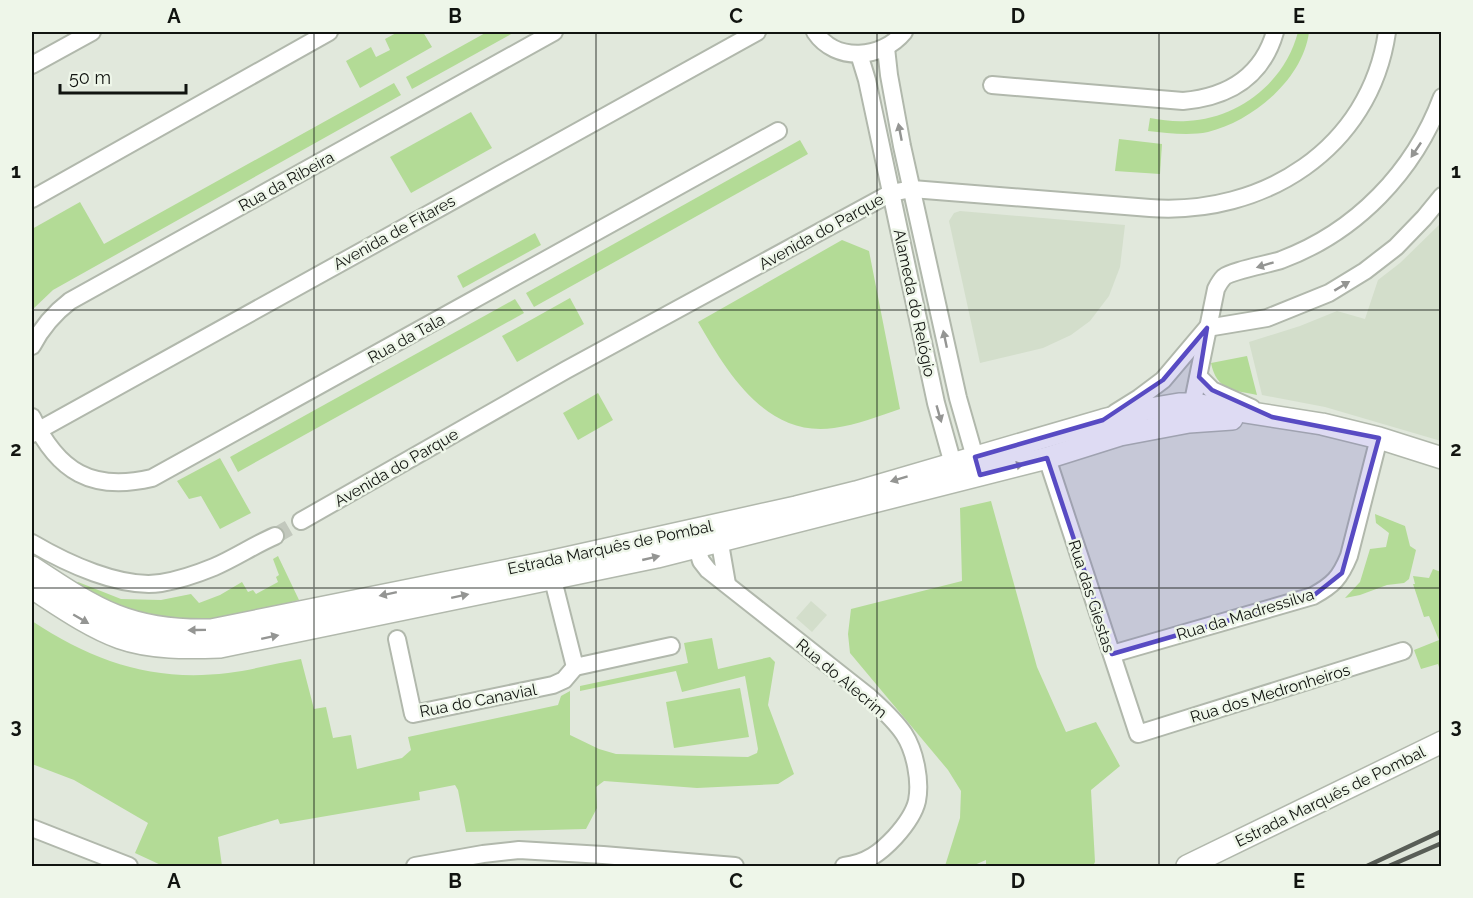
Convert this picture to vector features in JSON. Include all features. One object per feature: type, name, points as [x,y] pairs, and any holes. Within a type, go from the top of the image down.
[{"type":"street","points":[[32,65],[92,32]]},
{"type":"street","points":[[32,199],[329,32]]},
{"type":"street","name":"Rua da Ribeira","points":[[32,346],[45,323],[70,301],[554,32]]},
{"type":"street","name":"Avenida de Fitares","points":[[34,427],[757,32]]},
{"type":"street","points":[[815,32],[829,45],[844,52],[859,54],[873,53],[886,48],[904,32]]},
{"type":"street","points":[[992,85],[1183,101],[1200,99],[1227,90],[1253,72],[1269,50],[1275,32]]},
{"type":"street","name":"Avenida do Parque","points":[[302,521],[566,370],[891,192],[912,189],[1161,209],[1189,209],[1236,201],[1282,182],[1317,157],[1350,122],[1379,68],[1386,32]]},
{"type":"street","name":"Alameda do Relógio","points":[[886,48],[889,75],[912,189],[958,398],[978,466]]},
{"type":"street","name":"Alameda do Relógio","points":[[859,54],[867,80],[936,403],[956,472]]},
{"type":"street","points":[[1187,410],[1199,377],[1216,289],[1225,276],[1282,260],[1308,248],[1324,240],[1365,211],[1390,186],[1422,142],[1442,97]]},
{"type":"street","name":"Rua da Tala","points":[[34,427],[48,447],[73,472],[117,482],[152,478],[778,131]]},
{"type":"street","points":[[1103,420],[1163,380],[1207,328],[1267,318],[1329,293],[1365,271],[1396,247],[1442,196]]},
{"type":"street","points":[[1178,363],[1173,376],[1173,386],[1187,410]]},
{"type":"street","name":"Estrada Marquês de Pombal","points":[[1199,377],[1212,390],[1272,417]]},
{"type":"street","name":"Estrada Marquês de Pombal","points":[[32,567],[97,609],[139,625],[172,630],[211,630],[550,570],[718,533],[978,466],[1103,420],[1143,410],[1187,410],[1272,417],[1322,424],[1379,438],[1442,458]]},
{"type":"street","name":"Estrada Marquês de Pombal","points":[[978,466],[1047,458],[1120,435],[1187,410]]},
{"type":"street","name":"Rua da Madressilva","points":[[1112,654],[1313,596],[1330,586],[1342,573],[1349,556],[1379,438]]},
{"type":"street","name":"Rua das Giestas","points":[[1047,458],[1138,734]]},
{"type":"street","points":[[718,533],[727,584]]},
{"type":"street","points":[[32,543],[79,567],[140,584],[160,583],[215,567],[275,536]]},
{"type":"street","name":"Rua do Alecrim","points":[[694,538],[701,561],[708,570],[881,708],[904,735],[913,755],[918,780],[917,802],[905,827],[870,860],[844,867]]},
{"type":"street","points":[[550,570],[575,667]]},
{"type":"street","name":"Estrada Marquês de Pombal","points":[[32,588],[98,629],[122,639],[188,648],[220,647],[467,595],[550,570]]},
{"type":"street","name":"Rua do Canavial","points":[[397,639],[413,714],[553,685],[564,680],[575,667],[671,646]]},
{"type":"street","name":"Rua dos Medronheiros","points":[[1138,734],[1403,651]]},
{"type":"street","name":"Estrada Marquês de Pombal","points":[[1187,867],[1442,742]]},
{"type":"street","points":[[32,828],[129,867]]},
{"type":"street","points":[[415,867],[459,862],[519,850],[735,867]]},
{"type":"highlighted area","points":[[1207,328],[1199,377],[1212,390],[1272,417],[1379,438],[1342,573],[1313,596],[1112,654],[1047,458],[980,475],[975,457],[1103,420],[1163,380]]},
{"type":"shaded area","points":[[960,211],[1125,225],[1120,267],[1109,296],[1090,321],[1071,335],[1043,348],[980,363],[949,221],[954,213]]},
{"type":"shaded area","points":[[1441,223],[1441,441],[1325,407],[1262,395],[1249,342],[1300,326],[1337,311],[1365,319],[1378,280],[1400,263]]},
{"type":"shaded area","points":[[811,601],[827,615],[812,632],[796,618]]},
{"type":"green space","points":[[398,32],[423,32],[432,47],[360,88],[346,61],[371,47],[376,57],[390,50],[385,39]]},
{"type":"green space","points":[[487,32],[515,32],[412,89],[406,77]]},
{"type":"green space","points":[[1298,32],[1309,32],[1305,49],[1297,66],[1273,96],[1258,108],[1242,118],[1208,132],[1186,134],[1148,131],[1150,118],[1178,121],[1206,119],[1242,105],[1271,82],[1292,50]]},
{"type":"green space","points":[[394,83],[401,95],[53,290],[32,310],[32,229],[80,202],[104,244]]},
{"type":"green space","points":[[471,112],[492,148],[411,193],[390,157]]},
{"type":"green space","points":[[1119,139],[1162,144],[1160,174],[1115,171]]},
{"type":"green space","points":[[800,140],[808,154],[534,307],[526,293]]},
{"type":"green space","points":[[535,233],[541,245],[463,288],[457,276]]},
{"type":"green space","points":[[842,240],[869,251],[900,409],[843,427],[810,428],[788,423],[751,398],[722,361],[698,322]]},
{"type":"green space","points":[[570,298],[584,324],[517,362],[502,336]]},
{"type":"green space","points":[[515,299],[524,313],[238,472],[230,457]]},
{"type":"green space","points":[[1247,356],[1257,395],[1227,388],[1217,379],[1211,363]]},
{"type":"green space","points":[[598,393],[613,420],[578,440],[563,413]]},
{"type":"green space","points":[[220,458],[251,513],[220,529],[201,496],[189,499],[177,481]]},
{"type":"green space","points":[[991,501],[1037,667],[1066,732],[1096,722],[1120,766],[1091,790],[1095,862],[1093,866],[986,866],[986,860],[972,866],[945,866],[960,818],[961,791],[948,770],[850,653],[848,634],[851,609],[962,581],[960,508]]},
{"type":"green space","points":[[1375,514],[1405,526],[1410,546],[1416,550],[1409,579],[1404,583],[1387,585],[1345,598],[1360,582],[1370,549],[1386,547],[1389,533],[1376,523]]},
{"type":"green space","points":[[278,556],[299,600],[257,611],[203,620],[170,620],[117,607],[76,584],[78,582],[121,599],[161,600],[191,594],[199,603],[220,595],[242,582],[248,592],[253,590],[256,594],[278,582],[276,577],[279,575],[273,559]]},
{"type":"green space","points":[[1433,569],[1441,572],[1441,673],[1438,664],[1421,669],[1414,650],[1439,640],[1429,616],[1424,617],[1413,584],[1415,584],[1413,576],[1429,578]]},
{"type":"green space","points":[[32,621],[78,648],[101,658],[149,671],[201,675],[228,673],[301,659],[314,709],[326,707],[333,738],[351,735],[357,769],[402,758],[411,750],[408,737],[558,705],[561,696],[570,691],[570,735],[599,749],[616,754],[748,757],[757,753],[758,749],[745,676],[682,692],[676,671],[580,691],[580,686],[688,663],[684,643],[712,638],[718,669],[770,657],[775,662],[768,705],[794,774],[778,784],[697,788],[604,781],[596,787],[597,808],[586,829],[466,832],[455,785],[419,792],[420,800],[280,824],[278,819],[218,837],[222,866],[163,866],[135,853],[148,823],[74,780],[32,764]]},
{"type":"green space","points":[[740,688],[749,737],[674,748],[666,702]]},
{"type":"tunnel","points":[[275,536],[301,521]]},
{"type":"railway","points":[[1367,866],[1442,831]]},
{"type":"railway","points":[[1389,866],[1442,843]]}]
